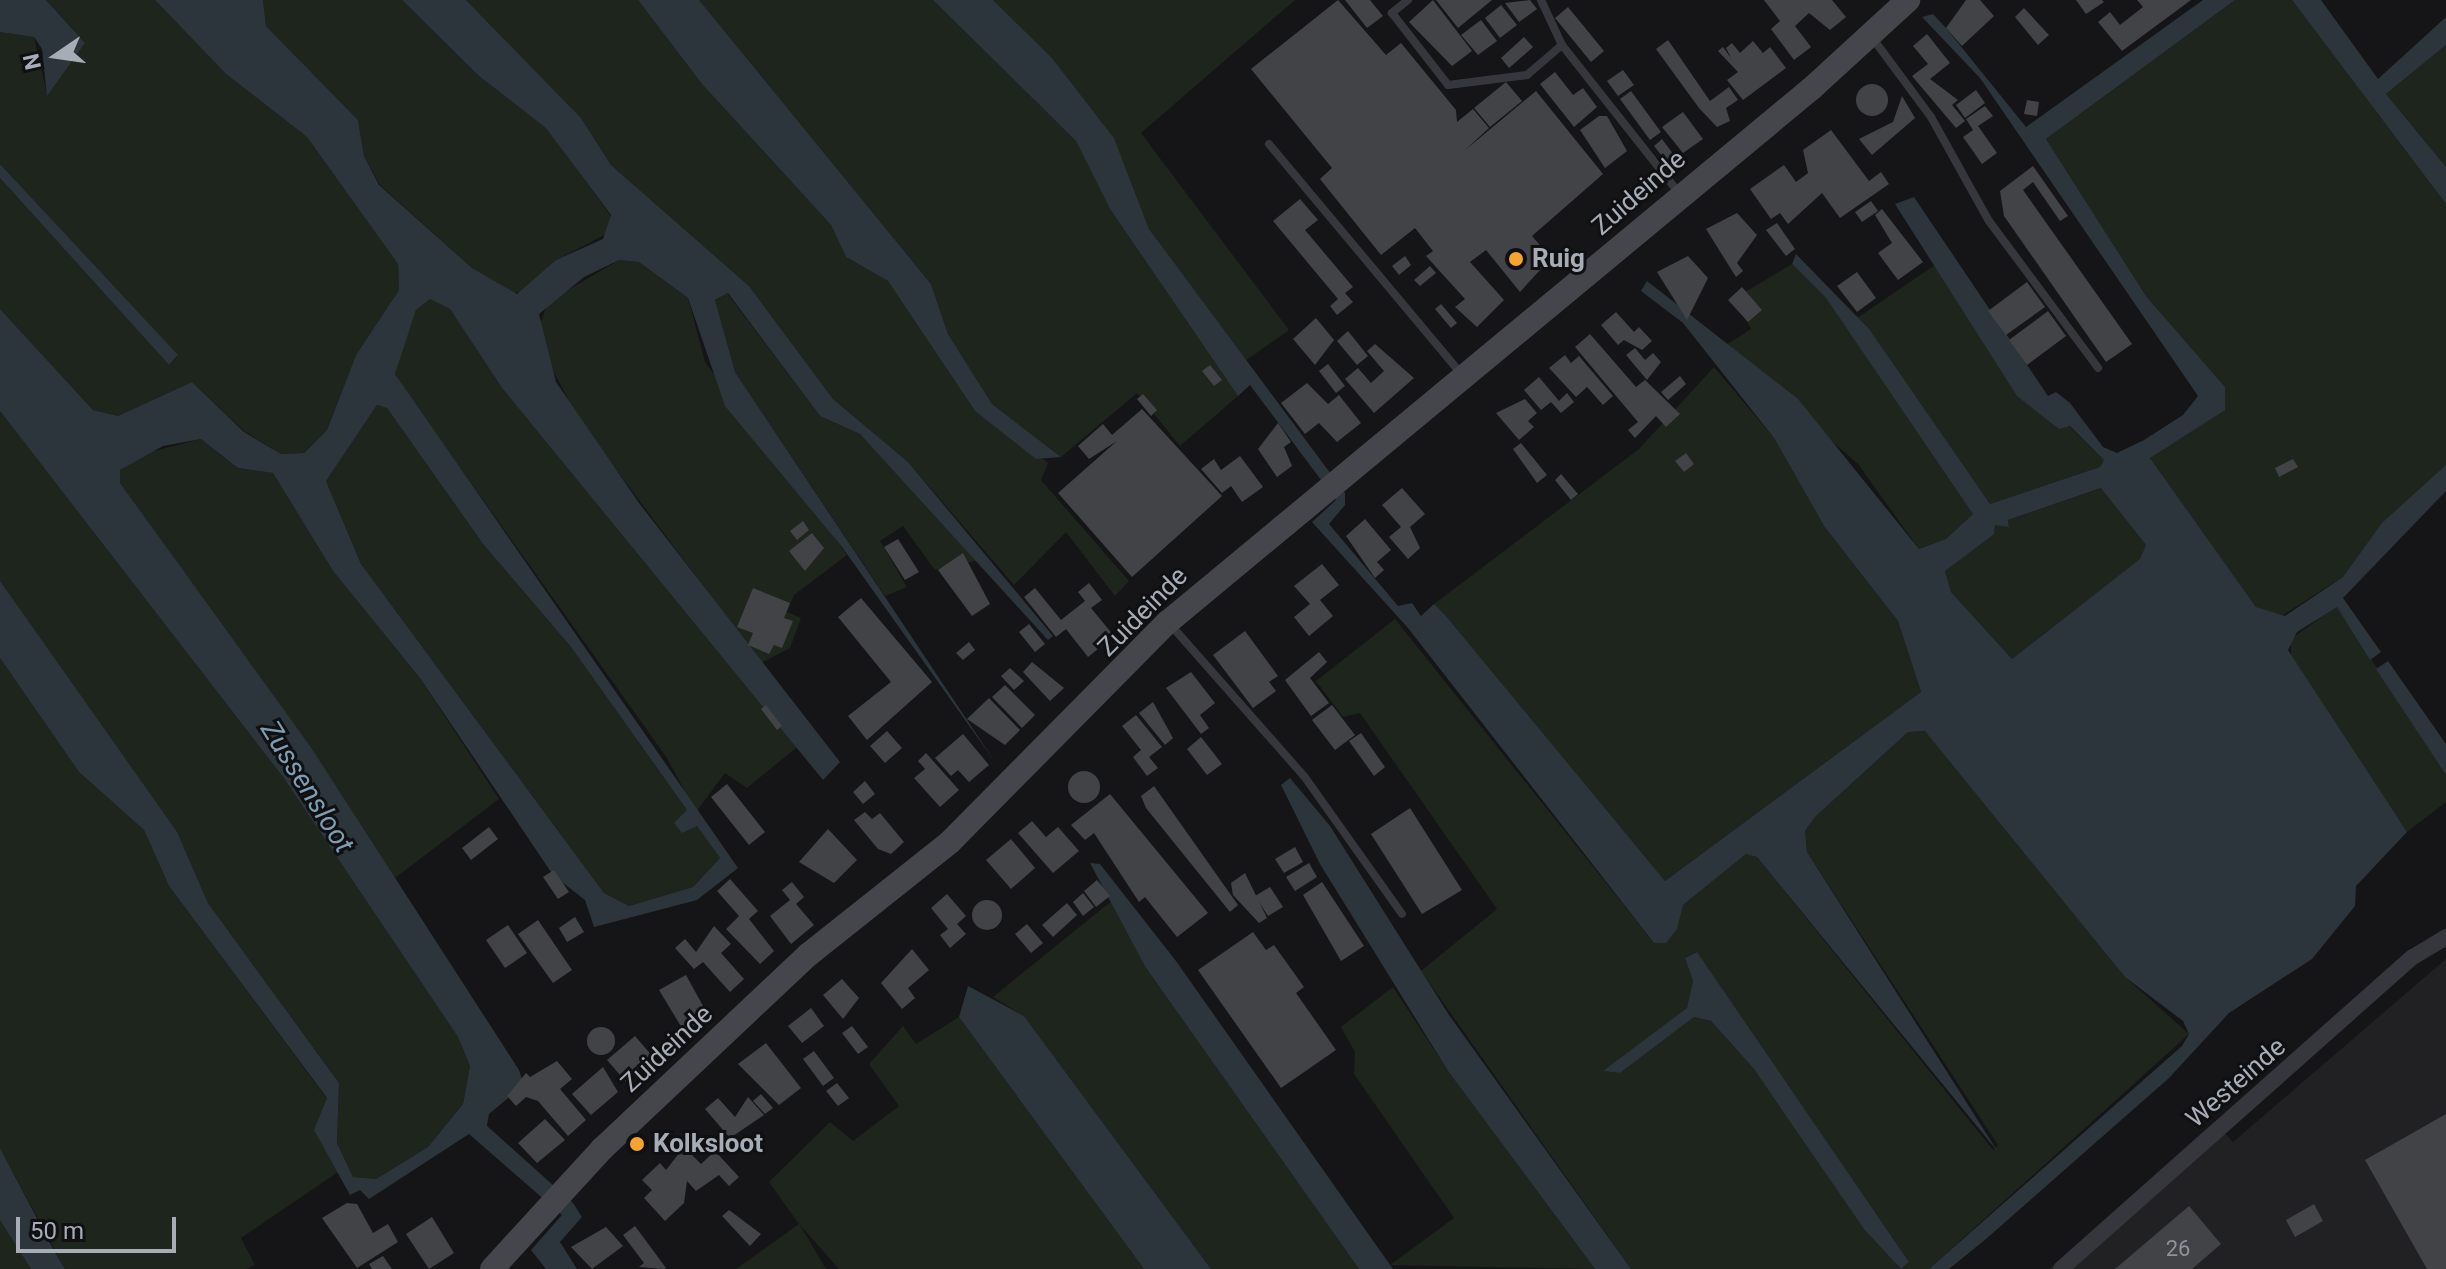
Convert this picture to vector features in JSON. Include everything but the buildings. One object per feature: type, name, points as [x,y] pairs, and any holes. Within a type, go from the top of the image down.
[{"type":"street","name":"Zuideinde","points":[[492,1269],[568,1187],[808,955],[950,842],[1168,622],[1871,35],[1908,0]]},
{"type":"street","name":"Westeinde","points":[[2061,1269],[2413,957],[2446,937]]},
{"type":"lane","points":[[1408,0],[1392,13],[1448,85],[1527,75],[1562,45]]},
{"type":"lane","points":[[1541,0],[1562,45],[1680,193]]},
{"type":"lane","points":[[1871,35],[1931,117],[1989,221],[2098,368]]},
{"type":"lane","points":[[1269,144],[1463,376]]},
{"type":"lane","points":[[1168,622],[1304,776],[1402,914]]},
{"type":"shaded area","points":[[46,0],[155,0],[226,74],[307,137],[398,264],[399,290],[356,355],[327,430],[303,453],[281,454],[244,431],[192,382],[118,416],[93,410],[0,309],[0,178],[169,365],[178,356],[0,164],[0,32],[34,37],[47,94],[85,43]]},
{"type":"shaded area","points":[[263,0],[402,0],[479,76],[547,128],[610,215],[610,232],[556,260],[524,292],[511,293],[472,268],[380,185],[364,156],[358,120],[266,26]]},
{"type":"shaded area","points":[[466,0],[638,0],[702,84],[831,225],[846,257],[888,281],[975,411],[1048,463],[1041,480],[1129,581],[1115,596],[1066,532],[1014,585],[908,462],[833,399],[749,286],[611,165],[581,118]]},
{"type":"shaded area","points":[[699,0],[933,0],[1076,141],[1110,209],[1238,396],[1180,446],[1137,393],[1061,457],[992,404],[948,334],[931,284]]},
{"type":"shaded area","points":[[993,0],[1295,0],[1141,133],[1289,330],[1245,361],[1149,229],[1114,138],[1052,58]]},
{"type":"shaded area","points":[[2235,0],[2292,0],[2446,204],[2446,465],[2343,577],[2278,618],[2256,607],[2150,458],[2225,387],[2146,296],[2046,139]]},
{"type":"shaded area","points":[[2446,45],[2446,167],[2386,94]]},
{"type":"shaded area","points":[[619,260],[639,262],[688,298],[705,362],[847,555],[794,595],[787,612],[801,618],[790,648],[761,663],[579,420],[546,357],[538,330],[548,302]]},
{"type":"shaded area","points":[[1938,263],[2017,396],[2069,426],[2104,460],[2100,467],[1990,504],[1857,318]]},
{"type":"shaded area","points":[[1792,264],[1826,298],[1963,493],[1973,514],[1946,539],[1919,549],[1858,464],[1723,347],[1751,329],[1735,298]]},
{"type":"shaded area","points":[[727,293],[820,416],[860,434],[979,560],[935,570],[903,526],[880,541],[907,587],[885,596],[735,372],[715,301]]},
{"type":"shaded area","points":[[430,299],[450,309],[502,388],[797,747],[747,788],[725,773],[696,812],[667,758],[406,392],[395,373],[416,310]]},
{"type":"shaded area","points":[[1714,367],[1774,438],[1824,526],[1898,621],[1921,692],[1665,881],[1434,604],[1639,449]]},
{"type":"shaded area","points":[[377,405],[387,408],[483,544],[571,647],[687,810],[675,824],[698,826],[720,858],[693,887],[629,906],[604,893],[361,564],[326,481]]},
{"type":"shaded area","points":[[0,411],[283,777],[458,1037],[470,1066],[463,1104],[428,1147],[376,1179],[353,1177],[337,1143],[339,1083],[208,903],[184,848],[0,581]]},
{"type":"shaded area","points":[[201,439],[238,468],[273,473],[333,571],[420,678],[499,799],[395,878],[120,483],[120,470],[146,453]]},
{"type":"shaded area","points":[[2102,488],[2146,545],[2141,559],[2012,659],[1951,592],[1945,571],[1995,524],[2009,526],[2008,520]]},
{"type":"shaded area","points":[[2337,606],[2446,775],[2446,802],[2407,832],[2291,660],[2291,639]]},
{"type":"shaded area","points":[[1395,619],[1654,943],[1683,905],[1746,854],[1757,857],[1993,1150],[1998,1145],[1807,852],[1805,831],[1815,817],[1908,732],[1925,731],[1938,741],[2125,977],[2189,1034],[1929,1269],[1901,1269],[1909,1262],[1696,952],[1685,958],[1693,981],[1688,1008],[1604,1071],[1620,1073],[1694,1017],[1711,1021],[1754,1069],[1900,1269],[1631,1269],[1421,971],[1497,909],[1360,713],[1343,717],[1316,681]]},
{"type":"shaded area","points":[[0,658],[79,772],[144,830],[169,886],[327,1099],[320,1141],[338,1172],[241,1238],[255,1265],[247,1269],[65,1269],[0,1148]]},
{"type":"shaded area","points":[[1114,899],[1146,968],[1359,1269],[1211,1269],[1024,1016],[993,997]]},
{"type":"shaded area","points":[[2446,959],[2446,1269],[2049,1269],[2214,1122],[2233,1142]]},
{"type":"shaded area","points":[[1393,987],[1448,1071],[1595,1269],[1390,1265],[1454,1218],[1354,1074],[1355,1052],[1341,1027]]},
{"type":"shaded area","points":[[959,1017],[1144,1269],[839,1269],[800,1225],[826,1269],[736,1269],[799,1224],[769,1182],[830,1122],[853,1141],[899,1106],[869,1064],[903,1026],[916,1044]]},
{"type":"shaded area","points":[[1,1221],[31,1269],[0,1269]]},
{"type":"water","points":[[0,0],[46,0],[85,43],[47,96],[42,49],[34,37],[0,32]]},
{"type":"water","name":"Zussensloot","points":[[155,0],[263,0],[266,26],[358,120],[364,156],[379,185],[472,268],[517,294],[556,260],[603,239],[611,215],[546,128],[479,76],[402,0],[466,0],[581,118],[611,165],[749,286],[833,399],[908,462],[1053,636],[1048,640],[860,434],[820,416],[728,293],[715,300],[735,372],[995,762],[842,547],[725,406],[688,298],[639,262],[619,260],[584,277],[539,314],[556,382],[639,503],[840,762],[823,780],[502,388],[450,309],[430,299],[416,310],[395,374],[738,868],[697,900],[594,927],[585,900],[553,875],[420,678],[333,571],[273,473],[238,468],[201,439],[163,446],[120,470],[120,483],[310,746],[519,1070],[524,1085],[489,1114],[487,1126],[573,1203],[582,1217],[560,1242],[577,1269],[546,1269],[531,1250],[562,1215],[469,1134],[369,1199],[360,1190],[350,1195],[314,1130],[327,1098],[169,886],[144,830],[79,772],[0,658],[0,581],[177,832],[208,903],[339,1083],[337,1143],[353,1177],[376,1179],[428,1147],[463,1104],[470,1066],[458,1037],[283,777],[0,411],[0,309],[93,410],[118,416],[192,382],[244,432],[281,454],[304,453],[327,430],[356,355],[399,290],[398,264],[307,137],[226,74]],"holes":[[[377,405],[387,408],[483,544],[571,647],[687,810],[674,823],[682,833],[697,826],[720,858],[693,887],[629,906],[604,893],[361,564],[326,481]]]},
{"type":"water","points":[[638,0],[699,0],[931,284],[948,334],[992,404],[1061,457],[1036,459],[975,411],[888,281],[846,257],[831,225],[702,84]]},
{"type":"water","points":[[933,0],[993,0],[1052,58],[1114,138],[1149,229],[1345,493],[1345,505],[1329,524],[1398,606],[1412,603],[1421,616],[1434,604],[1445,615],[1665,881],[1921,692],[1898,621],[1824,526],[1774,438],[1683,323],[1641,291],[1647,281],[1798,399],[1919,549],[1946,539],[1973,514],[1826,298],[1792,264],[1796,254],[1869,329],[1990,504],[2100,467],[2104,460],[2070,426],[2059,429],[2017,396],[1895,204],[1914,197],[2048,396],[2056,392],[2070,403],[2103,447],[2117,453],[2144,440],[2183,415],[2198,396],[1980,78],[1922,17],[1933,14],[2026,127],[2203,0],[2235,0],[2046,139],[2146,296],[2225,387],[2225,410],[2150,458],[2256,607],[2285,616],[2343,577],[2382,523],[2446,465],[2446,491],[2343,598],[2381,652],[2370,660],[2337,607],[2297,632],[2288,650],[2407,832],[2356,886],[2355,906],[2312,959],[2229,1013],[2169,1078],[1949,1269],[1929,1269],[2182,1046],[2189,1034],[2183,1021],[2125,977],[1925,731],[1908,732],[1815,817],[1805,831],[1807,852],[1998,1152],[1757,857],[1746,854],[1683,905],[1677,929],[1666,943],[1654,943],[1408,628],[1312,522],[1336,500],[1250,385],[1238,396],[1110,209],[1076,141]],"holes":[[[2101,488],[2146,545],[2140,559],[2012,659],[1951,592],[1945,571],[1994,534],[1995,525],[2009,527],[2008,520]]]},
{"type":"water","points":[[2292,0],[2321,0],[2378,79],[2446,17],[2446,45],[2386,94],[2446,167],[2446,204]]},
{"type":"water","points":[[0,164],[178,355],[169,365],[0,178]]},
{"type":"water","points":[[2388,661],[2446,744],[2446,775],[2376,669]]},
{"type":"water","points":[[1290,778],[1330,826],[1449,1015],[1631,1269],[1595,1269],[1448,1071],[1320,864],[1281,785]]},
{"type":"water","points":[[1090,863],[1100,864],[1176,961],[1393,1269],[1359,1269],[1146,968]]},
{"type":"water","points":[[1697,952],[1909,1262],[1901,1269],[1864,1229],[1754,1069],[1711,1021],[1694,1017],[1620,1073],[1603,1071],[1687,1008],[1693,981],[1685,958]]},
{"type":"water","points":[[968,986],[1024,1016],[1211,1269],[1144,1269],[959,1017]]},
{"type":"water","points":[[0,1148],[65,1269],[31,1269],[0,1220]]},
{"type":"place","name":"Ruig","points":[[1516,259]]},
{"type":"place","name":"Kolksloot","points":[[637,1144]]}]
